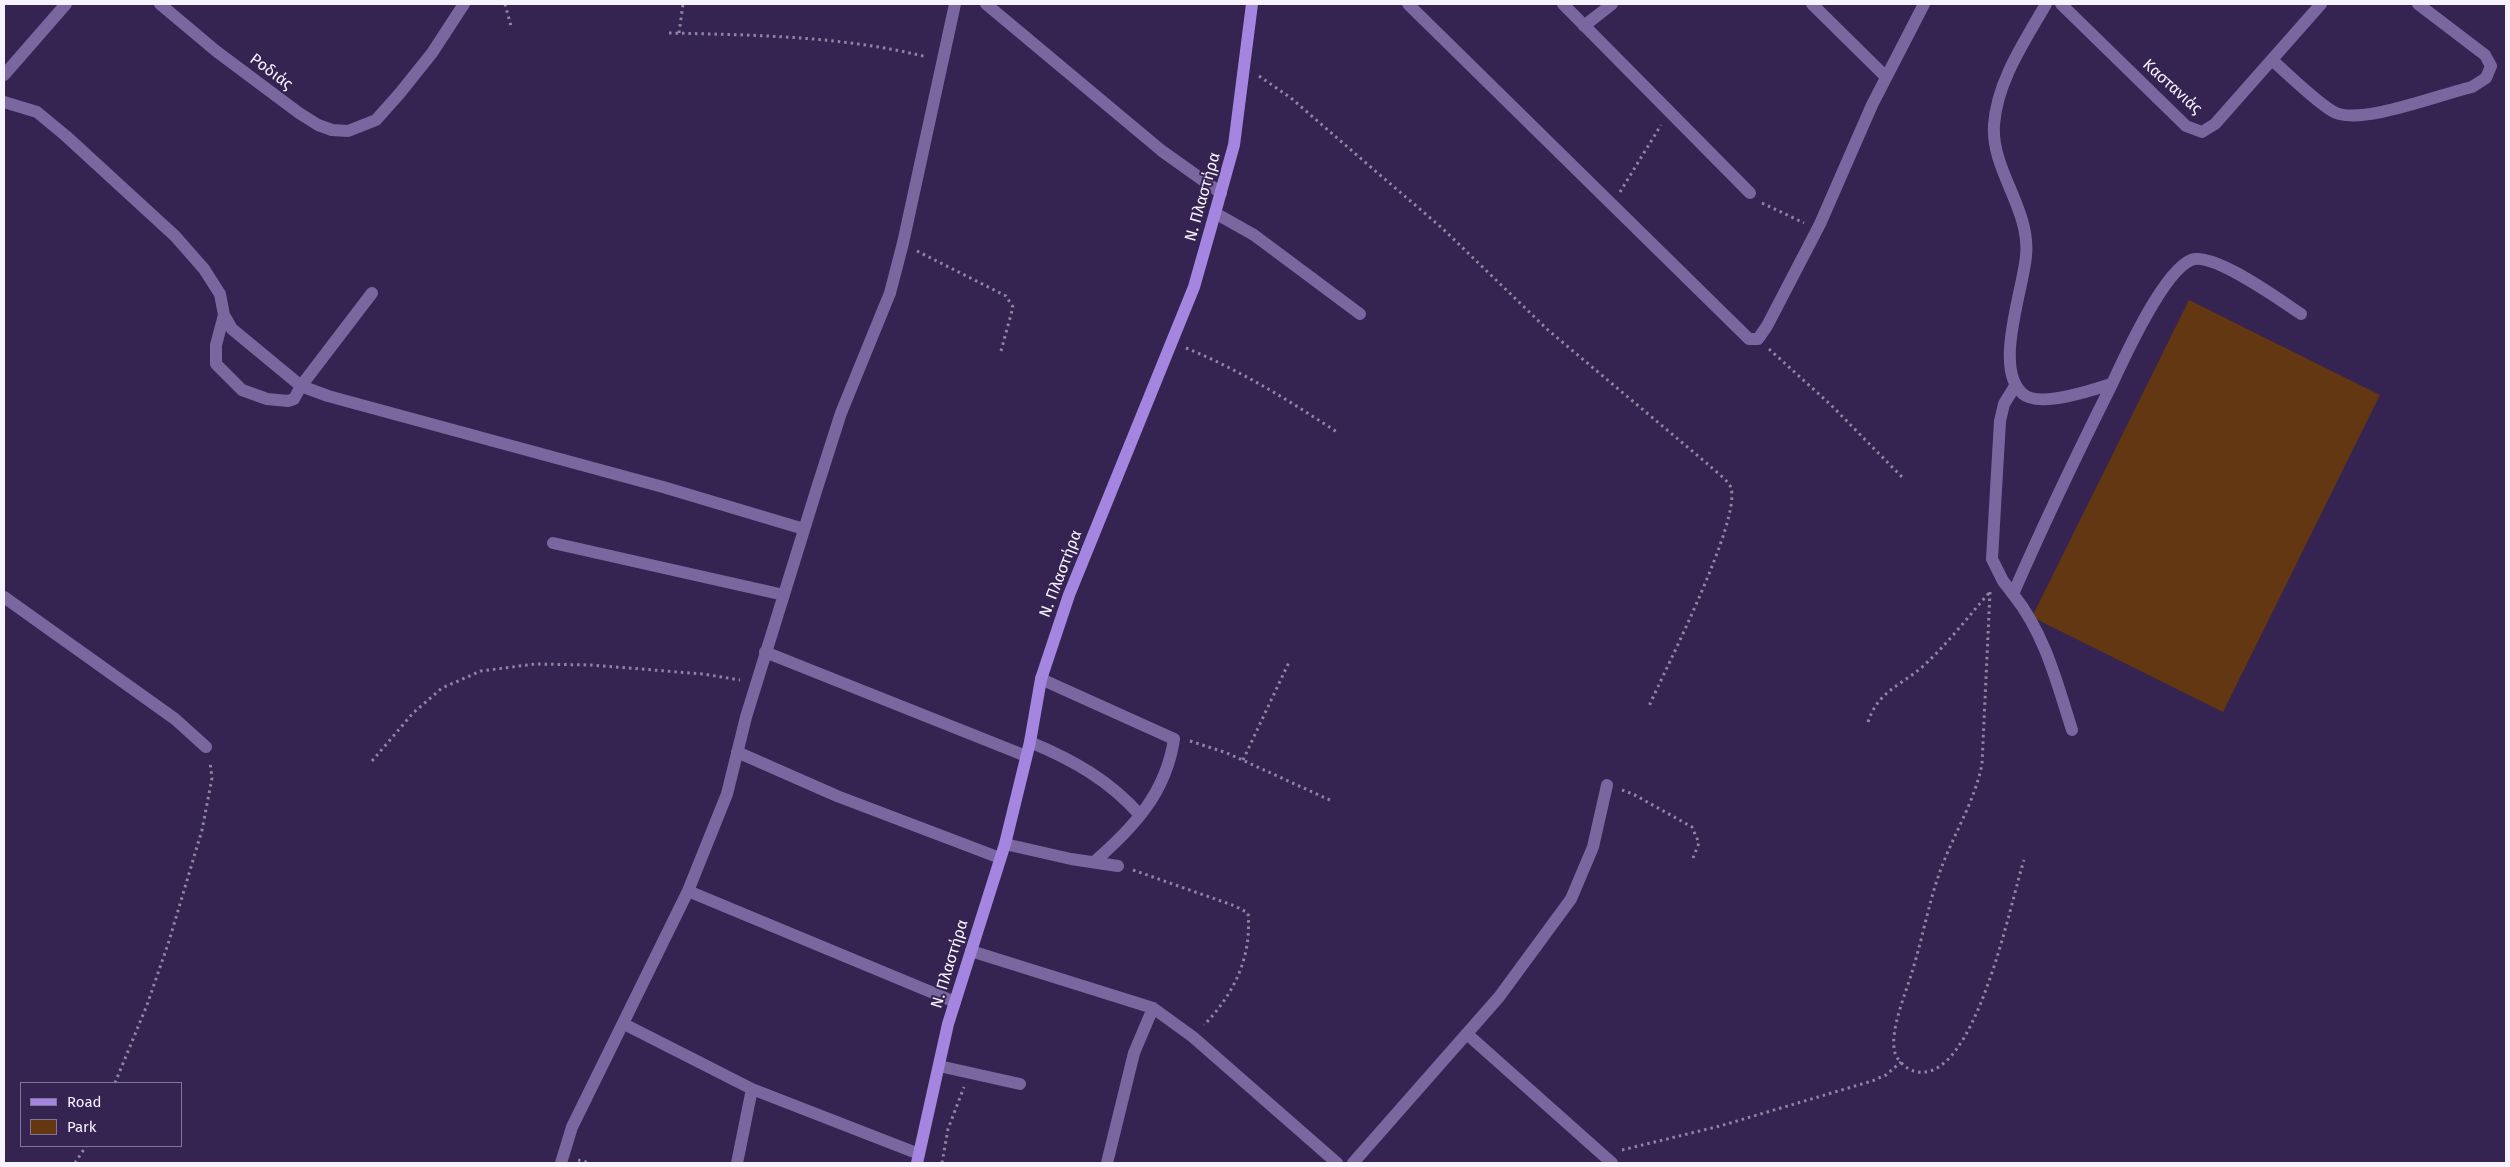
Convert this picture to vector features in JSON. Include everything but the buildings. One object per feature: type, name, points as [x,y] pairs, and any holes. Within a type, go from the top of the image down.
[{"type":"street","points":[[4,75],[66,4]]},
{"type":"street","name":"Ροδιάς","points":[[160,4],[216,51],[318,125],[332,130],[348,131],[376,120],[432,53],[464,4]]},
{"type":"street","points":[[561,1163],[572,1127],[688,891],[727,794],[765,652],[841,413],[890,293],[903,244],[955,4]]},
{"type":"street","points":[[986,4],[1162,151],[1221,193]]},
{"type":"street","name":"Ν. Πλαστήρα","points":[[918,1159],[955,1002],[1005,844],[1030,742],[1041,679],[1069,595],[1194,287],[1234,145],[1252,4]]},
{"type":"street","points":[[1408,4],[1749,339],[1758,339],[1817,230],[1886,77],[1924,4]]},
{"type":"street","points":[[1563,4],[1750,193]]},
{"type":"street","points":[[1584,26],[1612,4]]},
{"type":"street","points":[[1812,4],[1886,77]]},
{"type":"street","points":[[2046,4],[2012,65],[1998,102],[1994,126],[1998,152],[2023,220],[2027,254],[2009,350],[2010,374],[2015,386],[2025,396],[2038,399],[2071,396],[2111,384]]},
{"type":"street","name":"Καστανιάς","points":[[2061,4],[2186,126],[2202,132],[2215,124],[2321,4]]},
{"type":"street","points":[[2272,60],[2333,112],[2346,117],[2365,116],[2472,86],[2486,78],[2492,66],[2485,55],[2418,4]]},
{"type":"street","points":[[4,102],[37,112],[175,236],[210,277],[220,294],[224,315],[238,334],[300,386],[328,396],[663,487],[804,529]]},
{"type":"street","points":[[1215,213],[1254,235],[1360,314]]},
{"type":"street","points":[[2014,594],[2050,508],[2140,325],[2174,274],[2191,260],[2201,259],[2222,264],[2301,314]]},
{"type":"street","points":[[224,315],[216,345],[216,364],[226,377],[242,390],[267,399],[288,401],[294,399],[300,386],[372,293]]},
{"type":"street","points":[[2015,386],[2004,404],[2000,421],[1992,559],[2003,581],[2023,607],[2046,648],[2072,730]]},
{"type":"street","points":[[553,543],[784,595]]},
{"type":"street","points":[[4,597],[175,719],[206,746]]},
{"type":"street","points":[[765,652],[1026,756]]},
{"type":"street","points":[[1041,679],[1174,739],[1171,759],[1163,782],[1140,815],[1116,843],[1094,862]]},
{"type":"street","points":[[1030,742],[1068,758],[1092,772],[1123,796],[1140,815]]},
{"type":"street","points":[[737,752],[837,796],[1000,858]]},
{"type":"street","points":[[1353,1163],[1499,997],[1571,899],[1593,847],[1607,785]]},
{"type":"street","points":[[1005,844],[1118,866]]},
{"type":"street","points":[[688,891],[955,1002]]},
{"type":"street","points":[[971,951],[1152,1008],[1193,1037],[1337,1163]]},
{"type":"street","points":[[1107,1163],[1134,1053],[1152,1008]]},
{"type":"street","points":[[624,1024],[752,1089],[918,1159]]},
{"type":"street","points":[[1467,1034],[1521,1085],[1608,1159]]},
{"type":"street","points":[[939,1066],[1020,1084]]},
{"type":"street","points":[[737,1163],[752,1089]]},
{"type":"path","points":[[505,4],[511,26]]},
{"type":"path","points":[[679,33],[683,4]]},
{"type":"path","points":[[669,33],[818,40],[877,46],[942,61]]},
{"type":"path","points":[[1245,68],[1291,98],[1366,162],[1442,228],[1548,330],[1710,466],[1731,487],[1732,499],[1728,520],[1718,554],[1649,706]]},
{"type":"path","points":[[1613,205],[1670,111]]},
{"type":"path","points":[[1750,193],[1763,204],[1817,230]]},
{"type":"path","points":[[903,244],[1006,296],[1013,307],[1001,351]]},
{"type":"path","points":[[1758,339],[1831,405],[1903,478]]},
{"type":"path","points":[[1172,342],[1215,360],[1269,389],[1337,432]]},
{"type":"path","points":[[1992,559],[1982,764],[1978,785],[1942,868],[1900,1012],[1894,1041],[1895,1053],[1901,1062],[1913,1071],[1928,1071],[1946,1062],[1962,1043],[2000,949],[2015,887],[2024,860]]},
{"type":"path","points":[[1868,722],[1872,710],[1882,696],[1921,668],[1990,592]]},
{"type":"path","points":[[1243,760],[1290,660]]},
{"type":"path","points":[[372,761],[413,713],[442,688],[481,671],[535,664],[590,665],[703,674],[756,683]]},
{"type":"path","points":[[1174,739],[1199,744],[1243,760],[1332,802]]},
{"type":"path","points":[[115,1082],[147,1006],[170,941],[202,830],[212,778],[210,756],[206,746]]},
{"type":"path","points":[[1607,785],[1633,794],[1692,827],[1699,843],[1693,858]]},
{"type":"path","points":[[1118,866],[1151,875],[1235,906],[1248,913],[1249,930],[1245,957],[1234,986],[1220,1008],[1193,1037]]},
{"type":"path","points":[[1608,1159],[1872,1081],[1886,1076],[1901,1062]]},
{"type":"path","points":[[942,1163],[948,1129],[971,1072]]},
{"type":"path","points":[[75,1163],[85,1147]]},
{"type":"green space","points":[[2189,300],[2380,395],[2223,712],[2032,617]]}]
